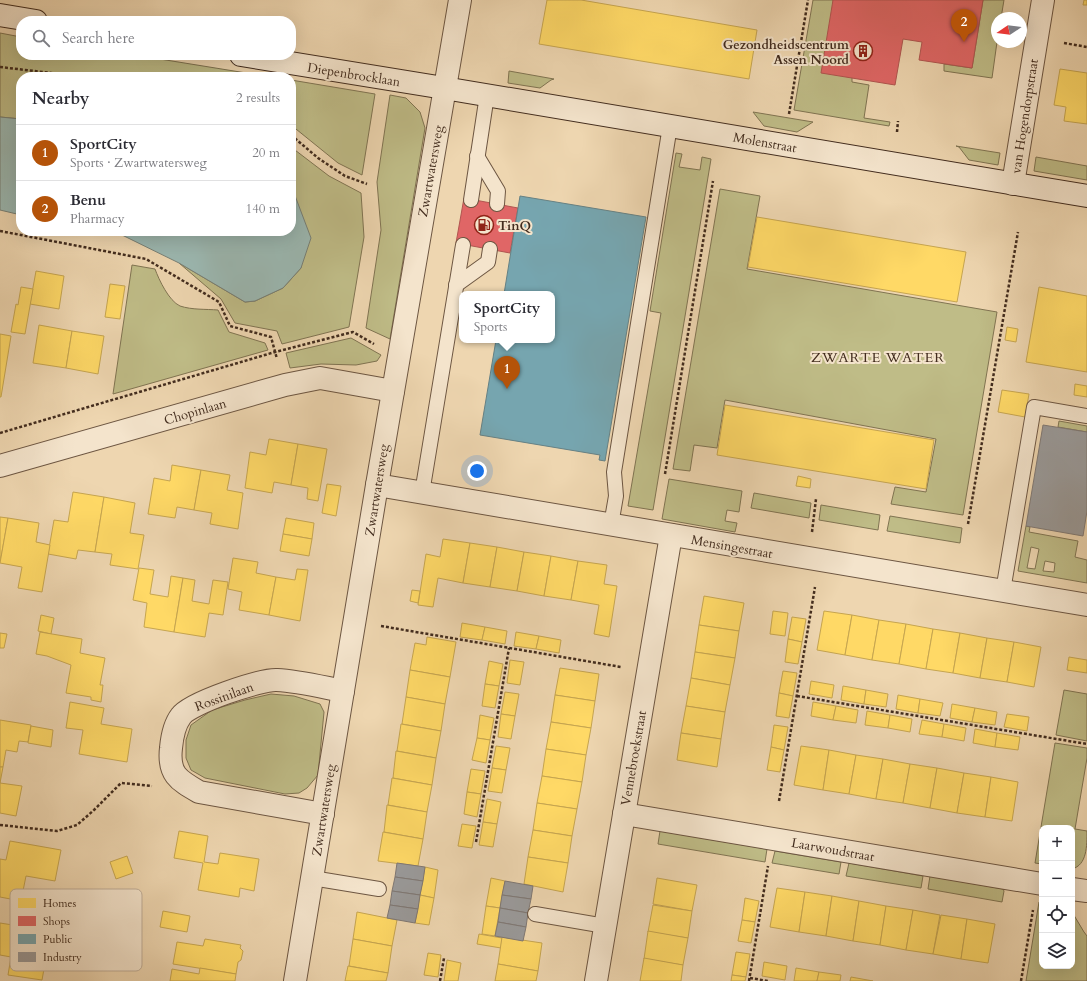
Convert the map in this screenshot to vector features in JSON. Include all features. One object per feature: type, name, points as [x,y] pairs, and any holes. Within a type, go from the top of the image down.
[{"type":"street","name":"Zwartwatersweg","points":[[295,981],[377,485],[460,0]]},
{"type":"street","name":"van Hogendorpstraat","points":[[1013,184],[1043,0]]},
{"type":"street","points":[[0,15],[16,18]]},
{"type":"street","name":"Diepenbrocklaan","points":[[272,60],[444,88]]},
{"type":"street","name":"Molenstraat","points":[[444,88],[1087,196]]},
{"type":"street","name":"Chopinlaan","points":[[0,466],[285,385],[320,378],[393,390]]},
{"type":"street","name":"Mensingestraat","points":[[377,485],[819,561],[1087,605]]},
{"type":"street","name":"Vennebroekstraat","points":[[596,981],[670,535]]},
{"type":"street","name":"Rossinilaan","points":[[323,814],[198,792],[181,782],[169,761],[172,734],[181,716],[195,705],[222,694],[275,680],[343,691]]},
{"type":"street","name":"Laarwoudstraat","points":[[624,814],[1039,884]]},
{"type":"street","points":[[1075,889],[1087,891]]},
{"type":"lane","points":[[471,200],[487,95]]},
{"type":"lane","points":[[611,525],[616,496],[614,472],[670,126]]},
{"type":"lane","points":[[477,156],[498,191],[497,204]]},
{"type":"lane","points":[[422,493],[463,245]]},
{"type":"lane","points":[[456,285],[488,262],[490,249]]},
{"type":"lane","points":[[1003,591],[1034,407],[1087,416]]},
{"type":"lane","points":[[312,878],[379,889]]},
{"type":"lane","points":[[535,914],[606,926]]},
{"type":"path","points":[[789,114],[808,0]]},
{"type":"path","points":[[0,67],[43,72]]},
{"type":"path","points":[[897,132],[898,121]]},
{"type":"path","points":[[296,139],[318,158],[345,176],[367,184]]},
{"type":"path","points":[[665,474],[713,180]]},
{"type":"path","points":[[0,231],[16,234]]},
{"type":"path","points":[[968,524],[1018,232]]},
{"type":"path","points":[[26,236],[146,259],[219,302],[230,326],[271,337],[285,385]]},
{"type":"path","points":[[0,433],[275,352],[353,332],[378,347]]},
{"type":"path","points":[[779,801],[819,561]]},
{"type":"path","points":[[355,622],[648,671]]},
{"type":"path","points":[[476,842],[509,648]]},
{"type":"path","points":[[797,696],[1087,744]]},
{"type":"path","points":[[0,825],[57,831],[77,824],[94,810],[121,783],[167,788],[181,782]]},
{"type":"path","points":[[768,866],[750,980],[768,981]]},
{"type":"path","points":[[1021,981],[1039,889]]},
{"type":"path","points":[[440,981],[444,958]]},
{"type":"shaded area","points":[[813,0],[833,0],[852,82],[869,85],[864,118],[890,122],[889,126],[794,110]]},
{"type":"shaded area","points":[[983,0],[1004,0],[1002,12],[991,12],[991,48],[996,48],[992,78],[944,71],[944,64],[972,68]]},
{"type":"shaded area","points":[[0,33],[16,36],[16,60],[166,60],[240,72],[16,72],[16,119],[0,117]]},
{"type":"shaded area","points":[[509,71],[554,79],[540,88],[508,83]]},
{"type":"shaded area","points":[[296,81],[375,94],[362,175],[338,163],[296,129]]},
{"type":"shaded area","points":[[390,95],[406,98],[420,112],[425,128],[390,339],[366,328],[381,230],[377,182]]},
{"type":"shaded area","points":[[753,112],[813,122],[797,132],[764,126]]},
{"type":"shaded area","points":[[956,146],[1000,153],[998,165],[969,160],[959,147]]},
{"type":"shaded area","points":[[296,151],[329,176],[361,193],[364,237],[349,327],[282,344],[277,331],[235,323],[221,299],[179,263],[245,302],[255,301],[283,288],[301,268],[296,215]]},
{"type":"shaded area","points":[[676,153],[682,154],[679,167],[700,170],[702,157],[711,159],[653,510],[628,506],[661,313],[650,311]]},
{"type":"shaded area","points":[[1036,157],[1087,166],[1087,180],[1034,171]]},
{"type":"shaded area","points":[[720,189],[760,196],[747,269],[997,312],[963,515],[891,504],[895,487],[926,492],[936,439],[725,400],[717,448],[694,445],[690,471],[673,469]]},
{"type":"shaded area","points":[[132,265],[155,269],[168,295],[180,306],[194,309],[218,310],[229,332],[265,343],[268,350],[113,394]]},
{"type":"shaded area","points":[[351,338],[381,355],[377,361],[356,365],[321,364],[290,368],[286,353]]},
{"type":"shaded area","points":[[1059,421],[1087,426],[1087,432],[1058,427]]},
{"type":"shaded area","points":[[669,479],[742,491],[739,512],[727,510],[725,521],[737,523],[735,532],[662,519]]},
{"type":"shaded area","points":[[754,493],[811,503],[809,518],[751,508]]},
{"type":"shaded area","points":[[821,505],[880,515],[878,530],[819,520]]},
{"type":"shaded area","points":[[890,516],[962,528],[960,543],[887,531]]},
{"type":"shaded area","points":[[1026,526],[1030,527],[1029,532],[1078,541],[1075,557],[1087,560],[1087,583],[1018,571]],"holes":[[[1031,547],[1039,549],[1035,569],[1027,568]],[[1045,561],[1055,563],[1054,572],[1043,571]]]},
{"type":"shaded area","points":[[1064,690],[1087,694],[1087,741],[1056,735]]},
{"type":"shaded area","points":[[271,694],[294,696],[320,704],[324,712],[318,775],[307,788],[299,793],[285,794],[205,778],[191,770],[186,758],[186,740],[191,725],[212,710]]},
{"type":"shaded area","points":[[1055,743],[1087,748],[1087,758],[1075,829],[1075,825],[1041,825]]},
{"type":"shaded area","points":[[1075,829],[1087,831],[1085,854],[1081,863],[1075,868]]},
{"type":"shaded area","points":[[660,831],[767,849],[765,862],[658,844]]},
{"type":"shaded area","points":[[1039,839],[1039,864],[1035,863]]},
{"type":"shaded area","points":[[775,851],[841,862],[839,874],[772,863]]},
{"type":"shaded area","points":[[849,863],[923,876],[921,888],[846,876]]},
{"type":"shaded area","points":[[930,876],[1003,889],[1002,902],[928,889]]},
{"type":"shaded area","points":[[1039,902],[1039,969],[1075,969],[1075,917],[1087,936],[1087,981],[1026,981]]},
{"type":"water","points":[[0,117],[16,119],[16,214],[0,210]]},
{"type":"water","points":[[296,198],[311,238],[301,268],[283,288],[255,301],[245,302],[179,263],[124,236],[296,236]]},
{"type":"building: Homes","points":[[547,0],[581,0],[757,30],[749,79],[539,44]]},
{"type":"building: Homes","points":[[1084,0],[1087,0],[1087,5],[1083,5]]},
{"type":"building: Homes","points":[[1060,69],[1087,73],[1087,124],[1064,121],[1066,107],[1054,105]]},
{"type":"building: Homes","points":[[757,217],[966,252],[957,302],[748,267]]},
{"type":"building: Homes","points":[[36,271],[64,276],[59,309],[30,304]]},
{"type":"building: Homes","points":[[110,284],[125,286],[120,319],[105,317]]},
{"type":"building: Homes","points":[[21,287],[33,289],[25,334],[11,332]]},
{"type":"building: Homes","points":[[1039,287],[1087,296],[1087,372],[1026,362]]},
{"type":"building: Homes","points":[[39,325],[72,331],[66,368],[33,363]]},
{"type":"building: Homes","points":[[1007,327],[1018,329],[1016,342],[1005,340]]},
{"type":"building: Homes","points":[[72,331],[104,336],[98,374],[66,368]]},
{"type":"building: Homes","points":[[0,334],[11,336],[1,397],[0,397]]},
{"type":"building: Homes","points":[[1075,384],[1087,386],[1087,397],[1074,395]]},
{"type":"building: Homes","points":[[1002,390],[1029,394],[1025,417],[998,412]]},
{"type":"building: Homes","points":[[725,405],[934,440],[926,489],[717,455]]},
{"type":"building: Homes","points":[[269,439],[298,444],[291,485],[274,482],[272,493],[245,488],[250,452],[266,455]]},
{"type":"building: Homes","points":[[298,444],[327,449],[318,501],[307,499],[308,488],[291,485]]},
{"type":"building: Homes","points":[[172,465],[201,470],[194,510],[177,507],[175,518],[148,514],[154,478],[170,481]]},
{"type":"building: Homes","points":[[201,470],[230,475],[227,490],[243,493],[238,529],[210,524],[212,513],[194,510]]},
{"type":"building: Homes","points":[[798,476],[811,479],[810,488],[796,486]]},
{"type":"building: Homes","points":[[327,484],[341,486],[336,516],[322,513]]},
{"type":"building: Homes","points":[[73,492],[104,497],[95,552],[78,550],[76,559],[48,554],[54,520],[68,522]]},
{"type":"building: Homes","points":[[104,497],[135,503],[130,533],[144,535],[138,569],[110,565],[112,554],[95,552]]},
{"type":"building: Homes","points":[[0,517],[8,518],[0,563]]},
{"type":"building: Homes","points":[[8,518],[39,523],[36,542],[50,545],[42,592],[18,588],[22,567],[0,563]]},
{"type":"building: Homes","points":[[286,518],[314,523],[312,539],[283,534]]},
{"type":"building: Homes","points":[[283,534],[312,539],[309,556],[280,551]]},
{"type":"building: Homes","points":[[443,539],[470,543],[463,583],[438,578],[433,607],[418,605],[426,554],[440,557]]},
{"type":"building: Homes","points":[[470,543],[497,547],[490,587],[463,583]]},
{"type":"building: Homes","points":[[497,547],[524,552],[517,591],[490,587]]},
{"type":"building: Homes","points":[[524,552],[551,556],[544,596],[517,591]]},
{"type":"building: Homes","points":[[551,556],[578,561],[571,600],[544,596]]},
{"type":"building: Homes","points":[[233,558],[258,562],[256,573],[276,577],[269,615],[239,610],[242,592],[228,589]]},
{"type":"building: Homes","points":[[578,561],[607,565],[604,584],[617,586],[609,637],[594,634],[599,605],[571,600]]},
{"type":"building: Homes","points":[[139,568],[154,570],[150,594],[168,597],[171,576],[183,578],[174,632],[144,627],[147,603],[133,600]]},
{"type":"building: Homes","points":[[297,569],[308,570],[300,621],[269,615],[276,577],[295,580]]},
{"type":"building: Homes","points":[[183,578],[195,580],[192,601],[209,604],[213,580],[228,582],[223,615],[209,613],[205,637],[174,632]]},
{"type":"building: Homes","points":[[412,590],[420,591],[418,603],[410,601]]},
{"type":"building: Homes","points":[[704,596],[744,603],[739,631],[699,625]]},
{"type":"building: Homes","points":[[773,611],[788,613],[785,636],[770,634]]},
{"type":"building: Homes","points":[[824,611],[852,615],[845,655],[817,650]]},
{"type":"building: Homes","points":[[41,615],[54,618],[51,634],[38,631]]},
{"type":"building: Homes","points":[[852,615],[879,620],[872,660],[845,655]]},
{"type":"building: Homes","points":[[792,617],[806,619],[802,642],[788,639]]},
{"type":"building: Homes","points":[[879,620],[906,624],[899,664],[872,660]]},
{"type":"building: Homes","points":[[462,623],[485,627],[482,640],[460,637]]},
{"type":"building: Homes","points":[[906,624],[933,629],[926,669],[899,664]]},
{"type":"building: Homes","points":[[699,625],[739,631],[735,658],[695,652]]},
{"type":"building: Homes","points":[[485,627],[507,631],[505,644],[482,640]]},
{"type":"building: Homes","points":[[933,629],[960,633],[953,673],[926,669]]},
{"type":"building: Homes","points":[[40,632],[82,639],[80,653],[105,658],[100,685],[103,685],[101,702],[91,700],[91,697],[66,693],[71,665],[47,656],[36,654]]},
{"type":"building: Homes","points":[[516,632],[539,636],[536,649],[514,646]]},
{"type":"building: Homes","points":[[0,633],[7,634],[4,648],[0,648]]},
{"type":"building: Homes","points":[[960,633],[987,638],[980,678],[953,673]]},
{"type":"building: Homes","points":[[539,636],[561,640],[559,653],[536,649]]},
{"type":"building: Homes","points":[[427,637],[456,642],[450,677],[410,670],[415,643],[426,645]]},
{"type":"building: Homes","points":[[987,638],[1014,642],[1007,682],[980,678]]},
{"type":"building: Homes","points":[[788,639],[802,642],[798,664],[785,662]]},
{"type":"building: Homes","points":[[1014,642],[1041,647],[1034,687],[1007,682]]},
{"type":"building: Homes","points":[[695,652],[735,658],[730,685],[691,678]]},
{"type":"building: Homes","points":[[1069,657],[1087,660],[1087,673],[1067,670]]},
{"type":"building: Homes","points":[[510,660],[524,662],[520,685],[507,683]]},
{"type":"building: Homes","points":[[489,661],[503,664],[499,686],[485,684]]},
{"type":"building: Homes","points":[[560,668],[599,674],[595,701],[555,695]]},
{"type":"building: Homes","points":[[410,670],[450,677],[445,704],[406,697]]},
{"type":"building: Homes","points":[[783,671],[797,673],[793,696],[779,693]]},
{"type":"building: Homes","points":[[691,678],[730,685],[725,712],[686,706]]},
{"type":"building: Homes","points":[[811,681],[834,685],[832,698],[809,694]]},
{"type":"building: Homes","points":[[485,684],[499,686],[495,708],[482,706]]},
{"type":"building: Homes","points":[[843,686],[866,690],[864,704],[841,700]]},
{"type":"building: Homes","points":[[866,690],[888,694],[886,707],[864,704]]},
{"type":"building: Homes","points":[[505,692],[519,694],[515,716],[501,714]]},
{"type":"building: Homes","points":[[779,693],[793,696],[789,718],[776,716]]},
{"type":"building: Homes","points":[[555,695],[595,701],[591,728],[551,722]]},
{"type":"building: Homes","points":[[898,695],[920,699],[918,713],[896,709]]},
{"type":"building: Homes","points":[[406,697],[445,704],[441,731],[402,724]]},
{"type":"building: Homes","points":[[920,699],[943,703],[940,716],[918,713]]},
{"type":"building: Homes","points":[[70,702],[104,708],[101,724],[132,729],[127,762],[79,754],[83,730],[66,728]]},
{"type":"building: Homes","points":[[813,702],[836,706],[833,720],[811,716]]},
{"type":"building: Homes","points":[[952,704],[975,708],[972,722],[950,718]]},
{"type":"building: Homes","points":[[686,706],[725,712],[721,739],[681,733]]},
{"type":"building: Homes","points":[[836,706],[858,710],[856,723],[833,720]]},
{"type":"building: Homes","points":[[975,708],[997,712],[995,725],[972,722]]},
{"type":"building: Homes","points":[[867,711],[890,715],[888,728],[865,725]]},
{"type":"building: Homes","points":[[501,714],[515,716],[511,739],[498,737]]},
{"type":"building: Homes","points":[[1007,714],[1029,717],[1027,731],[1004,727]]},
{"type":"building: Homes","points":[[480,715],[494,718],[490,740],[477,738]]},
{"type":"building: Homes","points":[[890,715],[912,719],[910,732],[888,728]]},
{"type":"building: Homes","points":[[0,720],[31,725],[28,742],[19,741],[17,752],[6,750],[3,767],[0,767]]},
{"type":"building: Homes","points":[[922,720],[944,724],[942,737],[919,734]]},
{"type":"building: Homes","points":[[551,722],[591,728],[586,755],[546,749]]},
{"type":"building: Homes","points":[[401,724],[441,731],[436,758],[397,751]]},
{"type":"building: Homes","points":[[944,724],[966,728],[964,741],[942,737]]},
{"type":"building: Homes","points":[[774,725],[788,727],[784,750],[771,747]]},
{"type":"building: Homes","points":[[31,726],[53,730],[51,747],[28,743]]},
{"type":"building: Homes","points":[[975,729],[997,733],[995,747],[973,743]]},
{"type":"building: Homes","points":[[681,733],[721,739],[717,767],[677,760]]},
{"type":"building: Homes","points":[[997,733],[1020,737],[1018,750],[995,747]]},
{"type":"building: Homes","points":[[477,738],[490,740],[486,763],[472,760]]},
{"type":"building: Homes","points":[[496,746],[510,748],[506,770],[492,768]]},
{"type":"building: Homes","points":[[801,746],[829,750],[823,790],[794,785]]},
{"type":"building: Homes","points":[[771,747],[784,750],[780,772],[767,770]]},
{"type":"building: Homes","points":[[546,749],[586,755],[582,782],[542,776]]},
{"type":"building: Homes","points":[[829,750],[856,755],[849,794],[823,790]]},
{"type":"building: Homes","points":[[396,751],[436,758],[432,785],[393,778]]},
{"type":"building: Homes","points":[[856,755],[883,759],[876,799],[849,794]]},
{"type":"building: Homes","points":[[883,759],[910,764],[903,803],[876,799]]},
{"type":"building: Homes","points":[[910,764],[937,768],[930,808],[903,803]]},
{"type":"building: Homes","points":[[0,767],[3,767],[0,783]]},
{"type":"building: Homes","points":[[492,768],[506,770],[502,793],[488,791]]},
{"type":"building: Homes","points":[[937,768],[964,773],[957,813],[930,808]]},
{"type":"building: Homes","points":[[471,769],[485,771],[481,794],[467,792]]},
{"type":"building: Homes","points":[[964,773],[991,777],[985,817],[957,813]]},
{"type":"building: Homes","points":[[542,776],[582,782],[577,809],[537,803]]},
{"type":"building: Homes","points":[[991,777],[1018,782],[1012,821],[985,817]]},
{"type":"building: Homes","points":[[392,778],[432,785],[427,812],[388,805]]},
{"type":"building: Homes","points":[[0,783],[22,786],[16,816],[0,813]]},
{"type":"building: Homes","points":[[467,792],[481,794],[477,817],[464,814]]},
{"type":"building: Homes","points":[[487,799],[501,802],[497,824],[483,822]]},
{"type":"building: Homes","points":[[537,803],[577,809],[572,836],[533,830]]},
{"type":"building: Homes","points":[[387,805],[427,812],[423,839],[384,832]]},
{"type":"building: Homes","points":[[483,822],[497,824],[493,847],[479,845]]},
{"type":"building: Homes","points":[[462,824],[476,826],[472,848],[458,846]]},
{"type":"building: Homes","points":[[533,830],[572,836],[568,863],[528,857]]},
{"type":"building: Homes","points":[[179,831],[208,836],[204,862],[218,864],[220,853],[259,859],[254,891],[240,888],[239,897],[198,890],[203,863],[174,858]]},
{"type":"building: Homes","points":[[383,832],[423,839],[418,866],[378,861]]},
{"type":"building: Homes","points":[[10,841],[61,850],[55,881],[26,876],[23,889],[10,889],[10,899],[0,897],[0,859],[6,860]]},
{"type":"building: Homes","points":[[127,856],[133,873],[116,879],[110,862]]},
{"type":"building: Homes","points":[[528,857],[568,863],[563,892],[524,884]]},
{"type":"building: Homes","points":[[425,867],[438,870],[434,898],[420,895]]},
{"type":"building: Homes","points":[[491,878],[505,881],[500,908],[486,906]]},
{"type":"building: Homes","points":[[657,878],[697,885],[692,911],[653,904]]},
{"type":"building: Homes","points":[[777,888],[805,892],[799,932],[770,927]]},
{"type":"building: Homes","points":[[805,892],[832,896],[826,936],[799,932]]},
{"type":"building: Homes","points":[[420,895],[434,898],[429,925],[415,923]]},
{"type":"building: Homes","points":[[832,896],[859,901],[853,941],[826,936]]},
{"type":"building: Homes","points":[[745,898],[759,901],[755,922],[742,920]]},
{"type":"building: Homes","points":[[859,901],[886,906],[880,945],[853,941]]},
{"type":"building: Homes","points":[[653,905],[692,911],[688,938],[648,932]]},
{"type":"building: Homes","points":[[486,906],[500,908],[495,936],[482,934]]},
{"type":"building: Homes","points":[[886,906],[913,910],[906,950],[880,945]]},
{"type":"building: Homes","points":[[913,910],[940,915],[933,954],[906,950]]},
{"type":"building: Homes","points":[[163,911],[190,916],[187,932],[160,927]]},
{"type":"building: Homes","points":[[357,912],[397,920],[392,946],[353,939]]},
{"type":"building: Homes","points":[[941,915],[967,919],[961,959],[933,954]]},
{"type":"building: Homes","points":[[967,919],[995,924],[988,963],[961,959]]},
{"type":"building: Homes","points":[[742,920],[755,922],[751,943],[738,941]]},
{"type":"building: Homes","points":[[0,923],[10,925],[10,957],[0,955]]},
{"type":"building: Homes","points":[[648,931],[688,938],[683,965],[644,959]]},
{"type":"building: Homes","points":[[479,934],[502,938],[501,948],[477,944]]},
{"type":"building: Homes","points":[[502,937],[542,943],[538,971],[498,964]]},
{"type":"building: Homes","points":[[205,939],[241,945],[240,948],[243,951],[241,960],[238,962],[236,974],[173,964],[177,942],[203,946]]},
{"type":"building: Homes","points":[[353,939],[392,946],[388,973],[349,966]]},
{"type":"building: Homes","points":[[736,952],[750,954],[746,977],[732,975]]},
{"type":"building: Homes","points":[[428,953],[441,955],[438,977],[424,975]]},
{"type":"building: Homes","points":[[644,958],[683,965],[681,981],[640,981]]},
{"type":"building: Homes","points":[[447,960],[461,963],[458,981],[444,981]]},
{"type":"building: Homes","points":[[764,962],[787,966],[785,980],[762,976]]},
{"type":"building: Homes","points":[[10,963],[10,971],[44,971],[42,980],[8,975]]},
{"type":"building: Homes","points":[[498,964],[538,971],[536,981],[495,981]]},
{"type":"building: Homes","points":[[348,966],[388,973],[386,981],[345,981]]},
{"type":"building: Homes","points":[[200,968],[236,974],[235,981],[170,981],[172,969],[199,974]]},
{"type":"building: Homes","points":[[796,968],[819,972],[817,981],[794,981]]},
{"type":"building: Homes","points":[[819,972],[841,975],[840,981],[817,981]]},
{"type":"building: Homes","points":[[732,975],[746,977],[745,981],[731,981]]},
{"type":"building: Homes","points":[[851,977],[873,981],[850,981]]},
{"type":"building: Shops","name":"Gezondheidscentrum Assen Noord","points":[[833,0],[983,0],[972,68],[919,60],[922,42],[903,39],[895,85],[821,73]]},
{"type":"building: Shops","points":[[464,198],[518,208],[510,253],[456,243]]},
{"type":"building: Public","points":[[520,196],[646,217],[605,461],[599,460],[600,455],[480,435],[495,343],[555,343],[555,291],[504,291]]},
{"type":"building: Industry","points":[[1043,425],[1087,432],[1087,511],[1083,536],[1026,526]]},
{"type":"building: Industry","points":[[397,863],[425,867],[423,881],[395,877]]},
{"type":"building: Industry","points":[[395,877],[423,881],[420,895],[392,891]]},
{"type":"building: Industry","points":[[505,881],[533,886],[531,899],[502,895]]},
{"type":"building: Industry","points":[[392,891],[420,895],[418,909],[390,905]]},
{"type":"building: Industry","points":[[502,895],[531,899],[528,913],[500,908]]},
{"type":"building: Industry","points":[[390,905],[418,909],[415,923],[387,918]]},
{"type":"building: Industry","points":[[500,908],[528,913],[526,927],[498,922]]},
{"type":"building: Industry","points":[[498,922],[526,927],[523,941],[495,936]]},
{"type":"place","name":"Benu","points":[[964,42]]},
{"type":"place","name":"Gezondheidscentrum Assen Noord","points":[[863,51]]},
{"type":"place","name":"TinQ","points":[[484,225]]},
{"type":"place","name":"SportCity","points":[[507,389]]},
{"type":"district","name":"ZWARTE WATER","points":[[878,357]]}]
